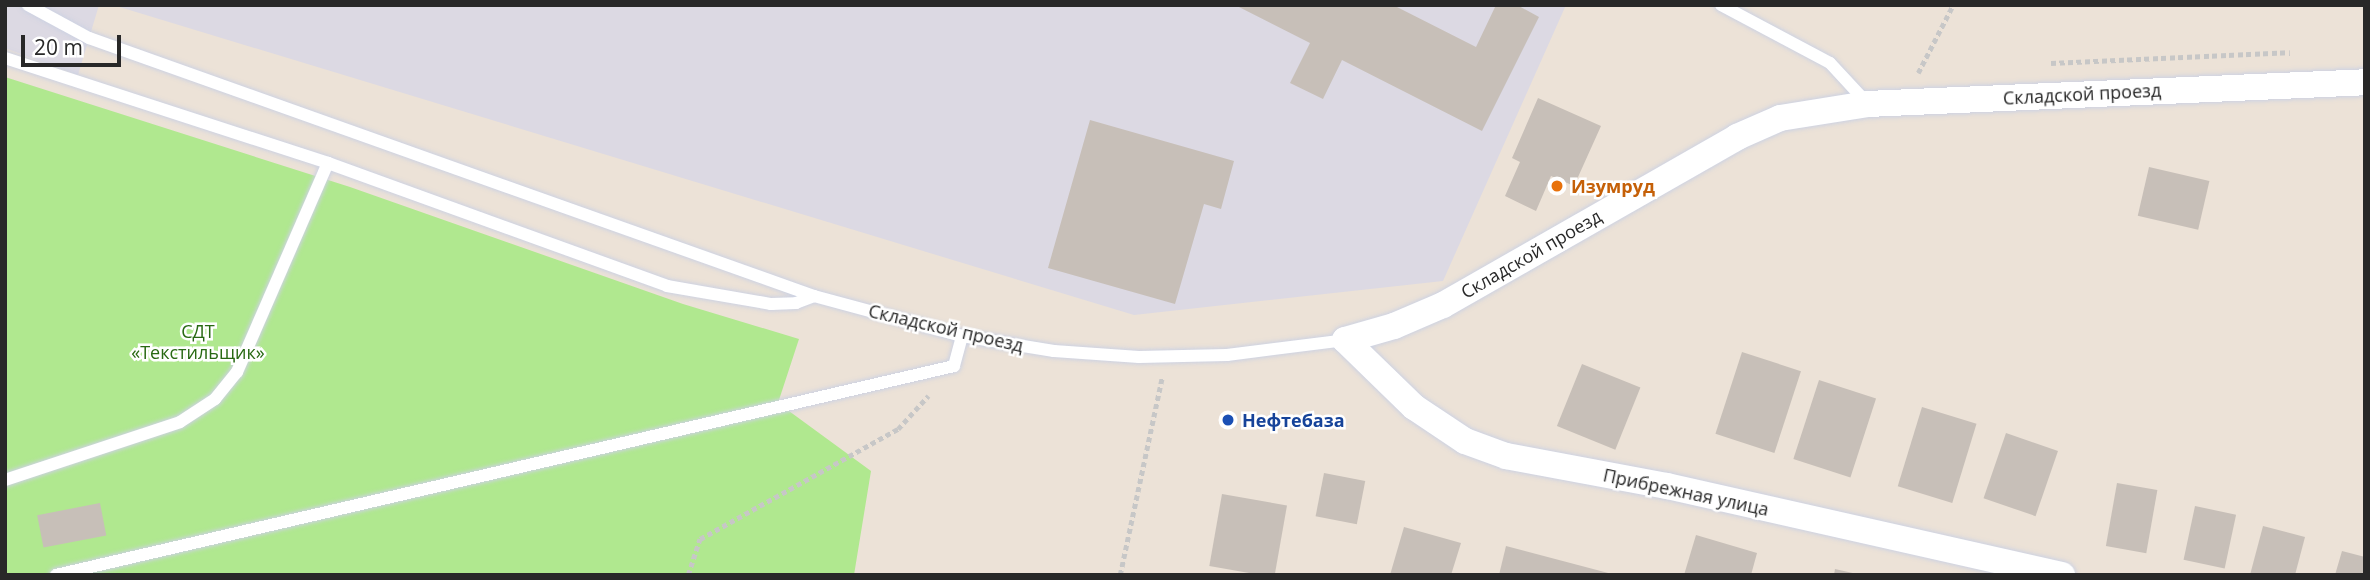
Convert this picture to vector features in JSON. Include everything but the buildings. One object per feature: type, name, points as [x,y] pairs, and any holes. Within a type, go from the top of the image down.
[{"type":"street","name":"Складской проезд","points":[[1345,340],[1394,326],[1443,305],[1748,132],[1818,108],[2365,82]]},
{"type":"street","name":"Прибрежная улица","points":[[1345,340],[1413,407],[1465,442],[1506,456],[1667,486],[2062,575]]},
{"type":"lane","name":"Складской проезд","points":[[28,5],[89,38],[814,296],[962,335],[1054,351],[1166,356],[1227,355],[1345,340]]},
{"type":"lane","points":[[1721,5],[1830,64],[1867,104]]},
{"type":"lane","points":[[5,58],[328,163],[667,286],[771,304],[796,303],[814,296]]},
{"type":"lane","points":[[5,480],[180,422],[215,399],[237,372],[328,163]]},
{"type":"lane","points":[[56,575],[954,366],[962,335]]},
{"type":"path","points":[[1903,102],[1953,5]]},
{"type":"path","points":[[1120,575],[1166,356]]},
{"type":"path","points":[[688,575],[700,539],[898,429],[954,366]]},
{"type":"shaded area","points":[[5,5],[99,5],[78,75],[5,48]]},
{"type":"shaded area","points":[[113,5],[1566,5],[1443,281],[1134,315]]},
{"type":"green space","name":"СДТ «Текстильщик»","points":[[5,77],[350,187],[683,304],[799,339],[778,403],[871,471],[854,575],[5,575]]},
{"type":"place","name":"Изумруд","points":[[1557,186]]},
{"type":"place","name":"Нефтебаза","points":[[1228,420]]}]
